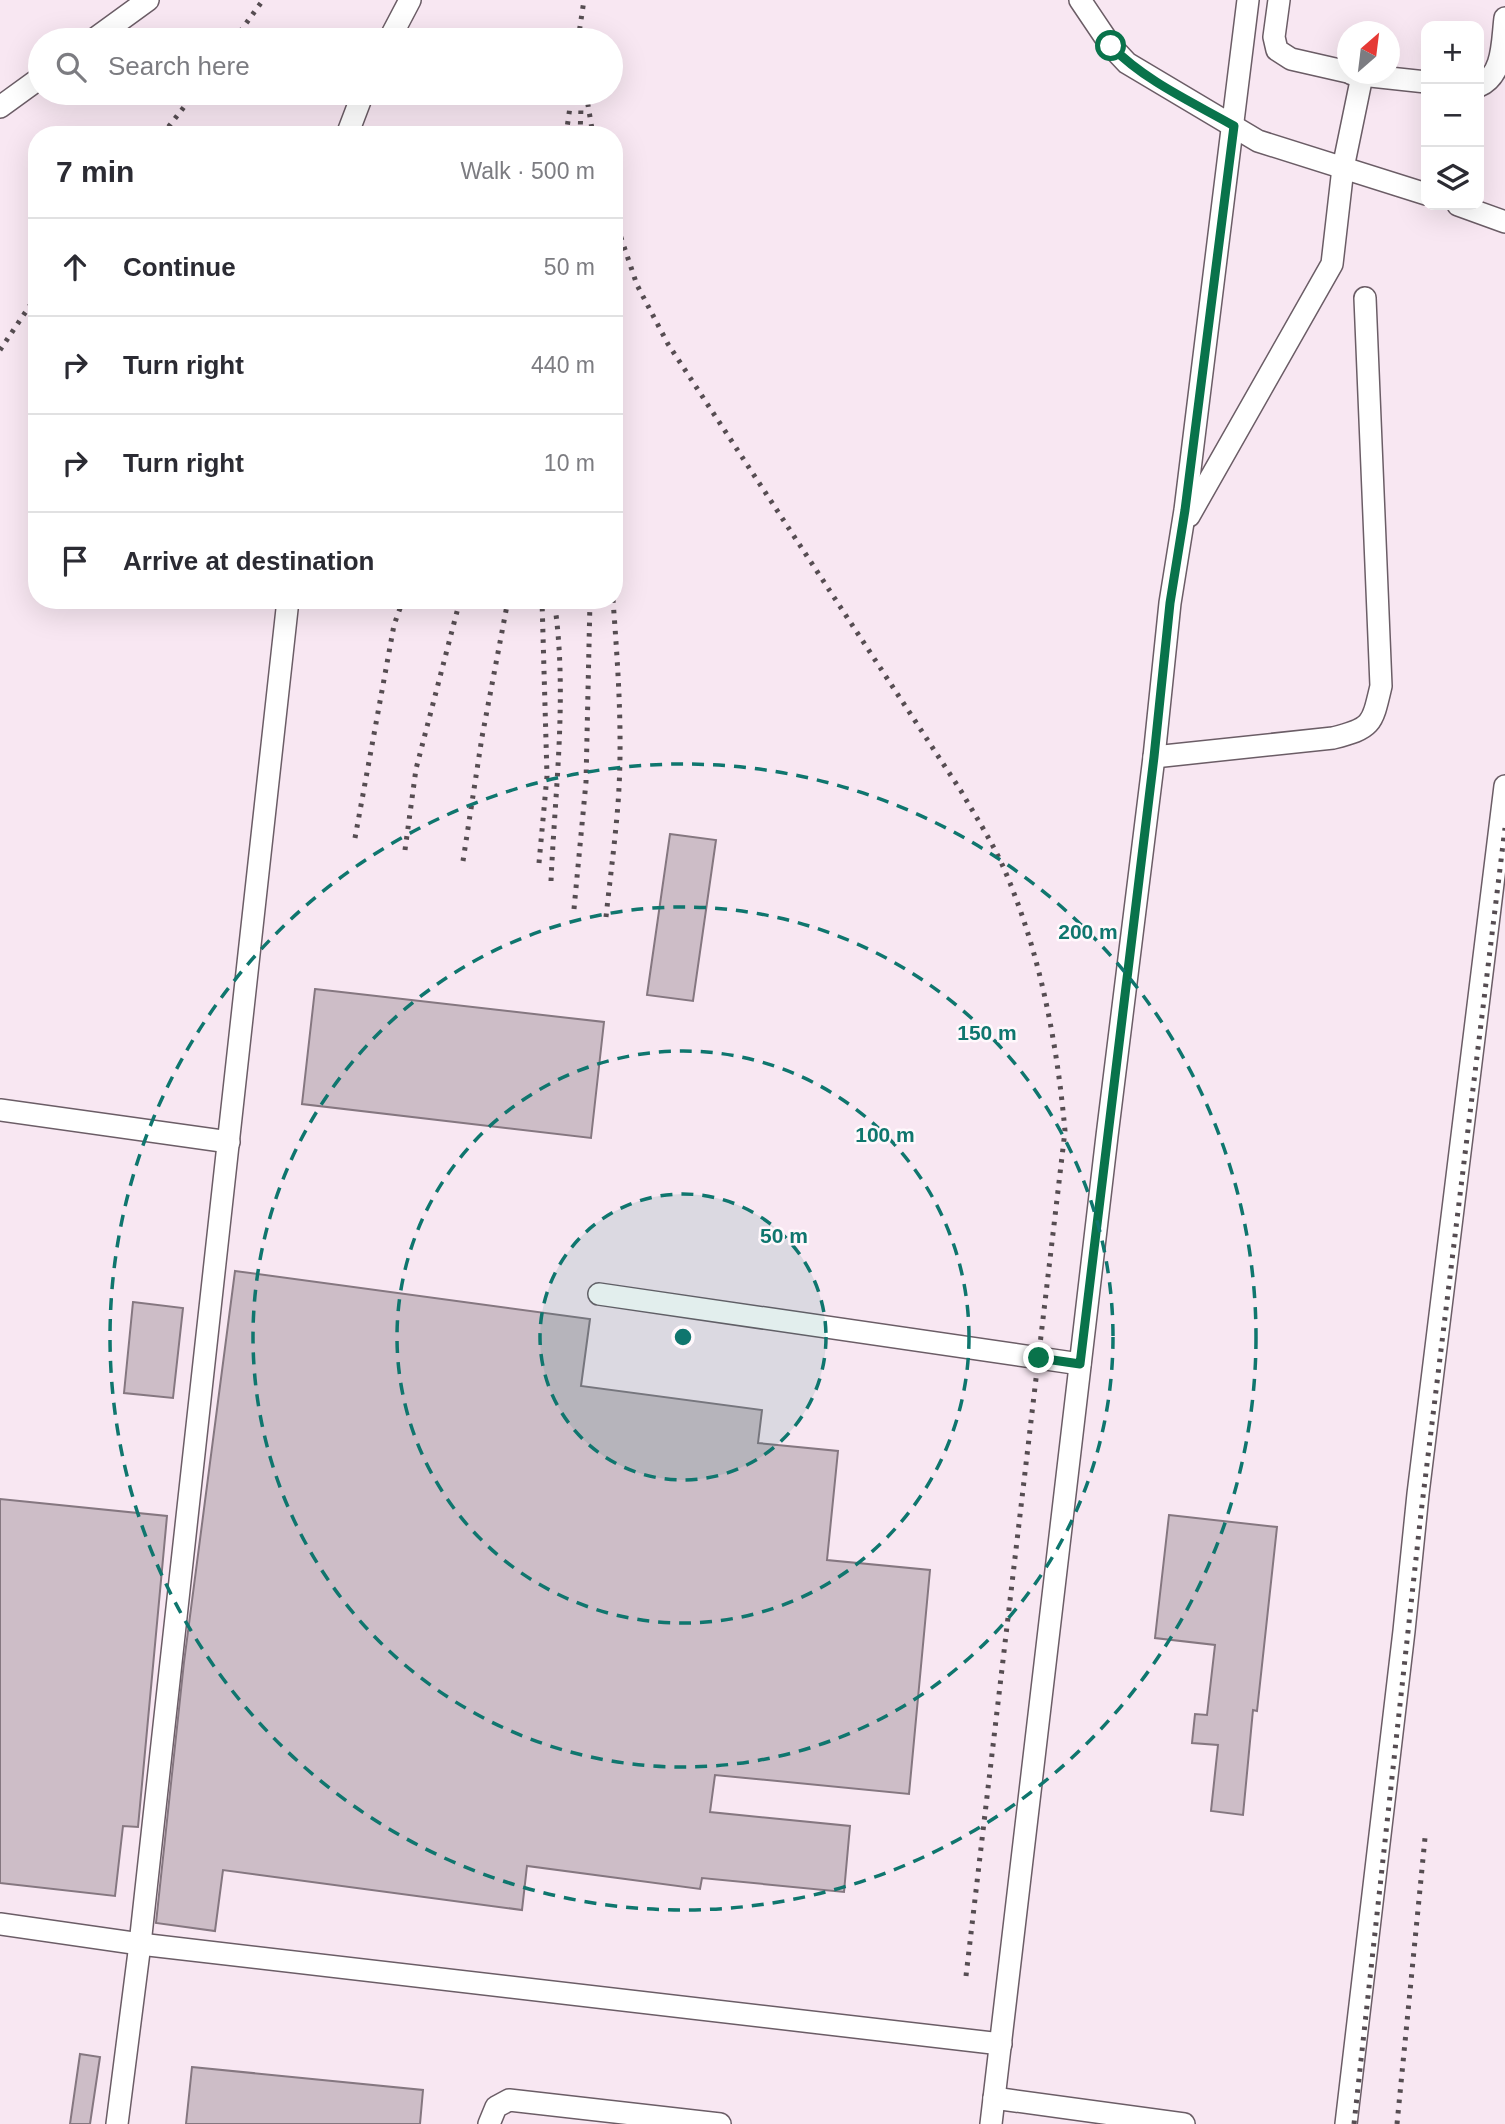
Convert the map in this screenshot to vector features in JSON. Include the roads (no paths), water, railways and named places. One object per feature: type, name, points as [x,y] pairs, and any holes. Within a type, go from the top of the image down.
[{"type":"lane","points":[[110,28],[148,0]]},
{"type":"lane","points":[[395,28],[410,0]]},
{"type":"lane","points":[[1080,0],[1111,46],[1127,62],[1258,141],[1421,192]]},
{"type":"lane","points":[[991,2124],[1154,757],[1170,603],[1234,126],[1248,0]]},
{"type":"lane","points":[[1279,0],[1275,37],[1277,50],[1291,59],[1337,70]]},
{"type":"lane","points":[[1484,84],[1494,74],[1500,58],[1505,18]]},
{"type":"lane","points":[[1400,79],[1421,81]]},
{"type":"lane","points":[[1182,528],[1332,264],[1353,84]]},
{"type":"lane","points":[[0,107],[28,87]]},
{"type":"lane","points":[[350,126],[358,105]]},
{"type":"lane","points":[[1472,210],[1505,222]]},
{"type":"lane","points":[[1154,757],[1334,738],[1362,731],[1374,714],[1381,687],[1365,298]]},
{"type":"lane","points":[[117,2124],[140,1944],[287,609]]},
{"type":"lane","points":[[1346,2124],[1418,1494],[1505,786]]},
{"type":"lane","points":[[0,1110],[229,1142]]},
{"type":"lane","points":[[599,1294],[1080,1364]]},
{"type":"lane","points":[[0,1924],[140,1944],[1000,2044]]},
{"type":"lane","points":[[994,2098],[1184,2124]]},
{"type":"lane","points":[[489,2124],[496,2108],[509,2100],[720,2124]]},
{"type":"railway","points":[[243,28],[263,0]]},
{"type":"railway","points":[[580,28],[584,0]]},
{"type":"railway","points":[[169,126],[186,105]]},
{"type":"railway","points":[[567,126],[570,105]]},
{"type":"railway","points":[[588,105],[592,126]]},
{"type":"railway","points":[[580,126],[581,107]]},
{"type":"railway","points":[[623,244],[637,285],[668,344],[961,791],[990,840],[1005,871],[1028,934],[1052,1031],[1065,1131],[966,1976]]},
{"type":"railway","points":[[0,350],[28,308]]},
{"type":"railway","points":[[355,838],[394,625],[400,609]]},
{"type":"railway","points":[[405,850],[416,769],[458,609]]},
{"type":"railway","points":[[463,861],[482,737],[506,609]]},
{"type":"railway","points":[[539,863],[547,776],[542,609]]},
{"type":"railway","points":[[551,881],[560,705],[555,609]]},
{"type":"railway","points":[[574,909],[586,782],[590,609]]},
{"type":"railway","points":[[606,917],[617,818],[620,753],[614,609]]},
{"type":"railway","points":[[1354,2124],[1421,1513],[1505,828]]},
{"type":"railway","points":[[1397,2124],[1425,1838]]}]
